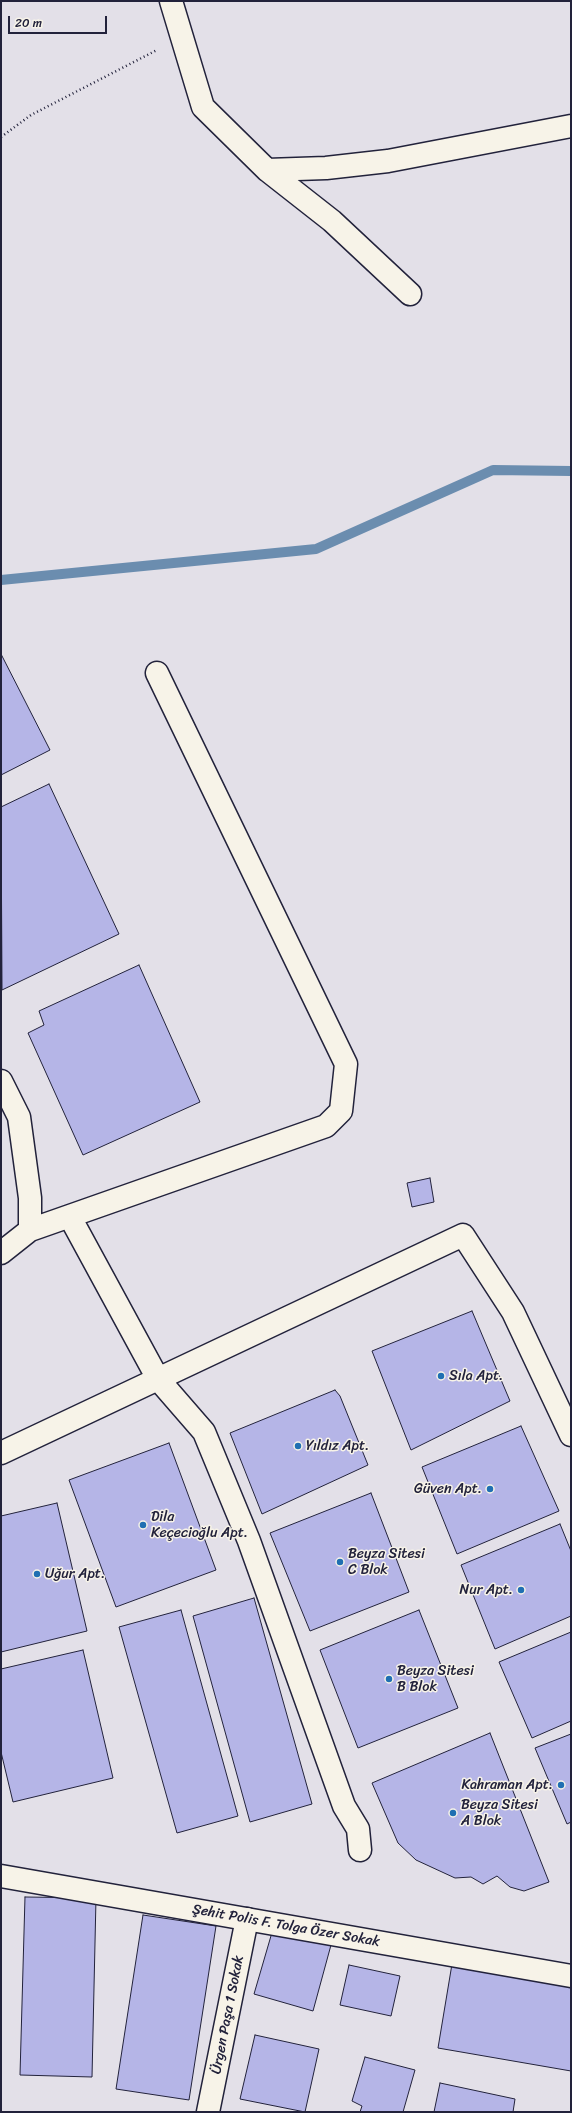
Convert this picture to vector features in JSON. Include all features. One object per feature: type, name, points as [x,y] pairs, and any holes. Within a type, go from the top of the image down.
[{"type":"street","points":[[170,1],[203,107],[267,170],[332,221],[410,294]]},
{"type":"street","points":[[267,170],[326,168],[388,161],[571,126]]},
{"type":"street","points":[[1,1253],[30,1230],[326,1126],[341,1111],[346,1064],[157,673]]},
{"type":"street","points":[[1,1081],[19,1116],[30,1198],[30,1230]]},
{"type":"street","points":[[70,1217],[158,1379],[204,1432],[249,1541],[344,1806],[358,1829],[360,1850]]},
{"type":"street","points":[[1,1453],[463,1235],[513,1312],[571,1435]]},
{"type":"street","name":"Şehit Polis F. Tolga Özer Sokak","points":[[1,1876],[571,1976]]},
{"type":"street","name":"Ürgen Paşa 1 Sokak","points":[[208,2112],[247,1919]]},
{"type":"path","points":[[1,137],[31,115],[182,37]]},
{"type":"building","points":[[1,654],[50,750],[1,775]]},
{"type":"building","points":[[49,784],[119,934],[2,990],[1,807]]},
{"type":"building","points":[[139,965],[200,1102],[83,1155],[28,1033],[44,1025],[39,1011]]},
{"type":"building","points":[[430,1178],[434,1202],[412,1207],[407,1183]]},
{"type":"building","name":"Sıla Apt.","points":[[472,1311],[510,1401],[411,1450],[372,1351]]},
{"type":"building","name":"Yıldız Apt.","points":[[335,1390],[340,1396],[368,1465],[262,1514],[230,1433]]},
{"type":"building","name":"Güven Apt.","points":[[521,1426],[559,1511],[457,1554],[422,1467]]},
{"type":"building","name":"Dila Keçecioğlu Apt.","points":[[169,1443],[216,1570],[116,1607],[69,1480]]},
{"type":"building","name":"Beyza Sitesi C Blok","points":[[371,1493],[409,1592],[310,1631],[270,1533]]},
{"type":"building","name":"Uğur Apt.","points":[[57,1503],[87,1631],[1,1652],[1,1516]]},
{"type":"building","name":"Nur Apt.","points":[[560,1524],[571,1551],[571,1616],[495,1649],[461,1565]]},
{"type":"building","points":[[254,1598],[312,1804],[250,1822],[193,1616]]},
{"type":"building","points":[[181,1610],[238,1816],[177,1833],[119,1627]]},
{"type":"building","name":"Beyza Sitesi B Blok","points":[[419,1610],[458,1708],[358,1748],[320,1650]]},
{"type":"building","points":[[571,1632],[571,1721],[532,1738],[499,1662]]},
{"type":"building","points":[[83,1650],[113,1778],[13,1802],[1,1752],[1,1669]]},
{"type":"building","name":"Beyza Sitesi A Blok","points":[[490,1733],[549,1882],[524,1891],[510,1887],[497,1876],[483,1884],[471,1877],[455,1878],[416,1860],[398,1843],[372,1783]]},
{"type":"building","name":"Kahraman Apt.","points":[[571,1734],[571,1822],[567,1824],[535,1748]]},
{"type":"building","points":[[25,1897],[96,1898],[92,2077],[20,2075]]},
{"type":"building","points":[[143,1915],[216,1926],[189,2100],[116,2089]]},
{"type":"building","points":[[273,1929],[331,1945],[313,2011],[254,1994]]},
{"type":"building","points":[[452,1964],[571,1985],[571,2071],[438,2048]]},
{"type":"building","points":[[349,1965],[400,1976],[391,2016],[340,2005]]},
{"type":"building","points":[[255,2035],[319,2049],[305,2112],[240,2099]]},
{"type":"building","points":[[365,2057],[415,2070],[403,2112],[360,2112],[362,2106],[352,2101]]},
{"type":"building","points":[[440,2083],[515,2099],[513,2112],[434,2112]]},
{"type":"waterway","points":[[1,580],[316,549],[493,470],[571,471]]},
{"type":"place","name":"Sıla Apt.","points":[[441,1376]]},
{"type":"place","name":"Yıldız Apt.","points":[[298,1446]]},
{"type":"place","name":"Güven Apt.","points":[[490,1489]]},
{"type":"place","name":"Dila Keçecioğlu Apt.","points":[[143,1525]]},
{"type":"place","name":"Beyza Sitesi C Blok","points":[[340,1562]]},
{"type":"place","name":"Uğur Apt.","points":[[37,1574]]},
{"type":"place","name":"Nur Apt.","points":[[521,1590]]},
{"type":"place","name":"Beyza Sitesi B Blok","points":[[389,1679]]},
{"type":"place","name":"Kahraman Apt.","points":[[561,1785]]},
{"type":"place","name":"Beyza Sitesi A Blok","points":[[453,1813]]}]
